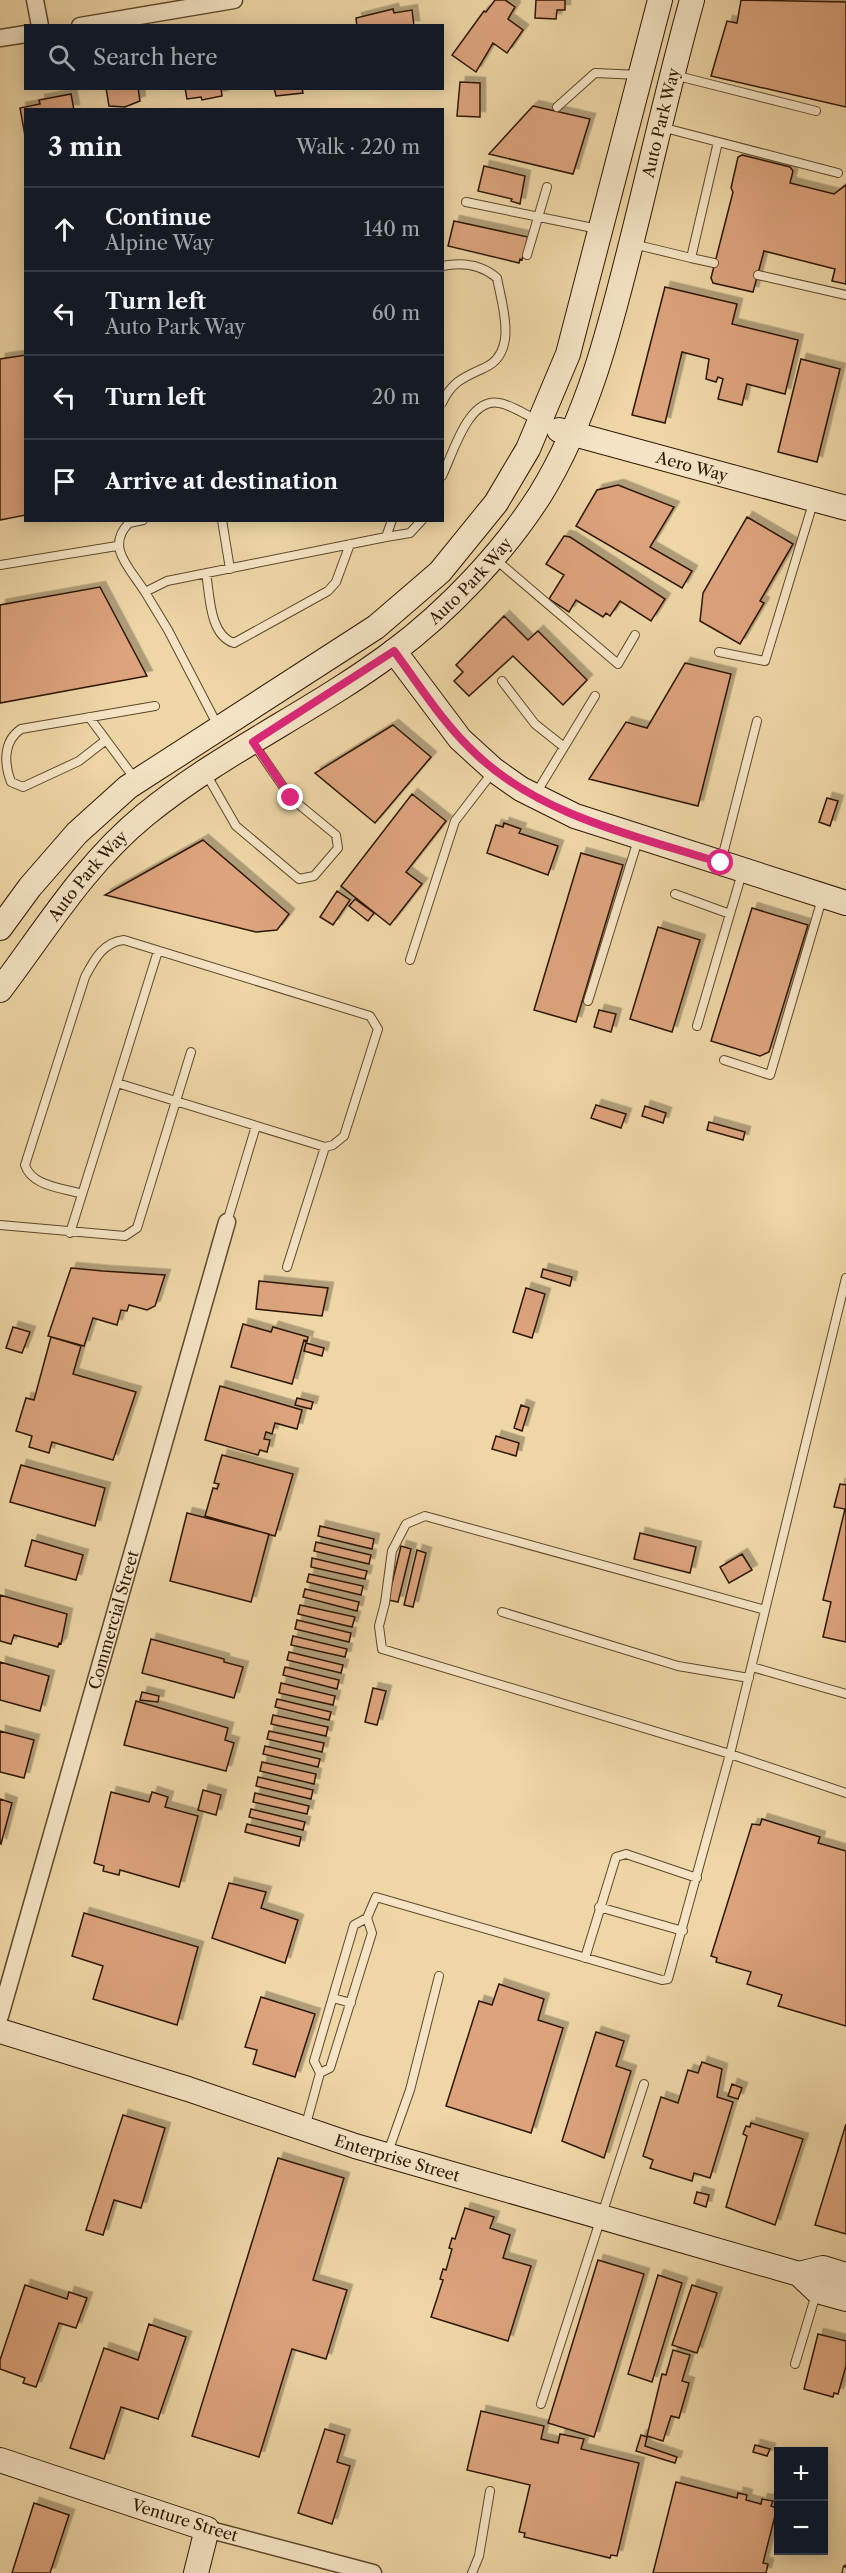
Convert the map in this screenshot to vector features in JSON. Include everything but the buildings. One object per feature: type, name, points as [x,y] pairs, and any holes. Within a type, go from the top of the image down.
[{"type":"main road","name":"Auto Park Way","points":[[0,928],[30,887],[77,833],[137,781],[323,664],[376,627],[440,572],[496,503],[540,422],[568,354],[660,0]]},
{"type":"main road","name":"Auto Park Way","points":[[0,990],[94,861],[144,816],[205,772],[394,651],[449,604],[492,556],[539,496],[573,435],[612,321],[692,0]]},
{"type":"main road","name":"Aero Way","points":[[540,422],[573,435],[846,508]]},
{"type":"main road","points":[[394,651],[453,730],[494,770],[535,796],[575,816],[846,903]]},
{"type":"main road","name":"Enterprise Street","points":[[0,2031],[188,2089],[386,2155],[799,2274],[817,2291],[846,2299]]},
{"type":"main road","name":"Enterprise Street","points":[[799,2274],[823,2268],[846,2275]]},
{"type":"main road","name":"Venture Street","points":[[0,2460],[207,2529]]},
{"type":"main road","points":[[196,2573],[207,2529]]},
{"type":"street","points":[[35,0],[40,24]]},
{"type":"street","points":[[92,24],[234,0]]},
{"type":"street","points":[[0,38],[24,34]]},
{"type":"street","name":"Commercial Street","points":[[0,2016],[227,1222]]},
{"type":"street","name":"Venture Street","points":[[207,2529],[373,2573]]},
{"type":"lane","points":[[557,107],[595,73],[640,75]]},
{"type":"lane","points":[[673,74],[816,111]]},
{"type":"lane","points":[[660,127],[838,173]]},
{"type":"lane","points":[[691,258],[718,142]]},
{"type":"lane","points":[[527,255],[547,187]]},
{"type":"lane","points":[[466,202],[601,230]]},
{"type":"lane","points":[[631,243],[714,264]]},
{"type":"lane","points":[[444,266],[460,263],[483,268],[497,278],[506,329],[501,352],[494,362],[460,378],[444,400]]},
{"type":"lane","points":[[758,275],[846,295]]},
{"type":"lane","points":[[444,473],[467,421],[483,405],[496,402],[506,404],[540,422]]},
{"type":"lane","points":[[718,652],[765,661],[814,500]]},
{"type":"lane","points":[[134,522],[123,529],[118,537],[117,546],[168,630],[219,728]]},
{"type":"lane","points":[[222,522],[230,569]]},
{"type":"lane","points":[[386,537],[391,522]]},
{"type":"lane","points":[[145,592],[167,581],[410,533],[420,522]]},
{"type":"lane","points":[[206,573],[215,624],[227,641],[240,642],[328,591],[336,582],[350,544]]},
{"type":"lane","points":[[0,564],[117,546]]},
{"type":"lane","points":[[492,556],[618,664],[635,635]]},
{"type":"lane","points":[[502,681],[535,724],[564,747]]},
{"type":"lane","points":[[535,796],[595,696]]},
{"type":"lane","points":[[106,740],[79,761],[23,787],[11,782],[4,765],[14,734],[21,729],[155,706]]},
{"type":"lane","points":[[89,717],[137,781]]},
{"type":"lane","points":[[697,1026],[730,914],[732,866],[757,721]]},
{"type":"lane","points":[[205,772],[236,826],[299,879],[314,876],[338,848],[336,835],[291,798],[253,742]]},
{"type":"lane","points":[[410,960],[455,821],[494,770]]},
{"type":"lane","points":[[588,1001],[639,836]]},
{"type":"lane","points":[[675,894],[730,914]]},
{"type":"lane","points":[[724,1060],[770,1075],[823,895]]},
{"type":"lane","points":[[82,1194],[33,1179],[27,1173],[25,1165],[86,977],[93,962],[106,946],[114,941],[124,940],[359,1012],[376,1021],[378,1029],[344,1136],[333,1145],[325,1147],[117,1083]]},
{"type":"lane","points":[[70,1233],[158,951]]},
{"type":"lane","points":[[0,1226],[125,1236],[137,1228],[190,1052]]},
{"type":"lane","points":[[227,1222],[256,1125]]},
{"type":"lane","points":[[287,1267],[325,1147]]},
{"type":"lane","points":[[305,2129],[320,2073],[314,2061],[354,1925],[367,1918],[376,1897],[662,1980],[669,1978],[730,1754],[846,1282]]},
{"type":"lane","points":[[765,1610],[425,1516],[405,1524],[392,1551],[385,1603],[379,1626],[382,1648],[730,1754],[846,1793]]},
{"type":"lane","points":[[502,1612],[678,1665],[749,1678]]},
{"type":"lane","points":[[752,1666],[846,1694]]},
{"type":"lane","points":[[585,1958],[616,1857],[626,1854],[697,1878]]},
{"type":"lane","points":[[599,1907],[683,1931]]},
{"type":"lane","points":[[320,2073],[330,2068],[351,2003],[372,1933],[367,1918]]},
{"type":"lane","points":[[386,2155],[410,2090],[439,1976]]},
{"type":"lane","points":[[333,1998],[351,2003]]},
{"type":"lane","points":[[541,2404],[644,2084]]},
{"type":"lane","points":[[795,2364],[817,2291]]},
{"type":"lane","points":[[472,2573],[479,2556],[490,2491]]},
{"type":"railway","points":[[845,2573],[846,2568]]},
{"type":"route","points":[[291,798],[253,742],[394,651],[460,739],[494,770],[521,789],[575,816],[721,863]]}]
